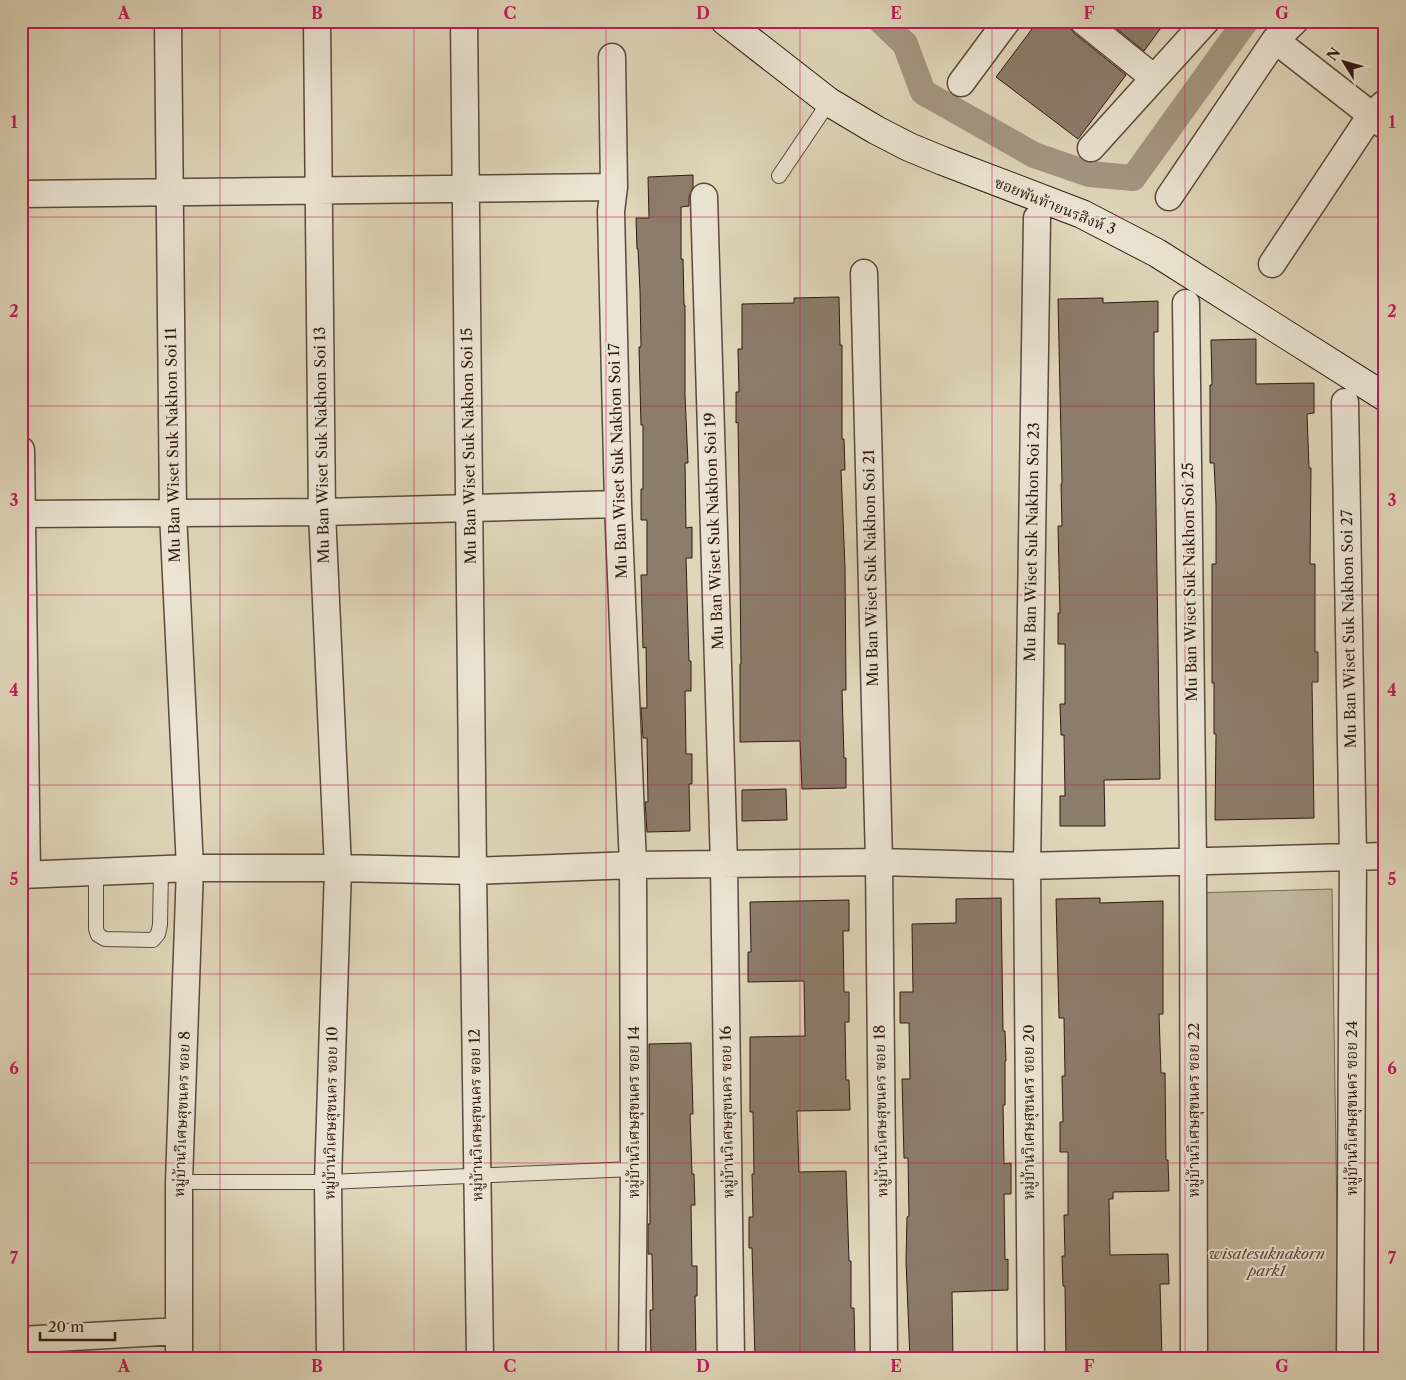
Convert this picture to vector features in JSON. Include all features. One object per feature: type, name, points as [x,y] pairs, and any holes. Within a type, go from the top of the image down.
[{"type":"street","name":"Mu Ban Wiset Suk Nakhon Soi 11","points":[[168,21],[173,513],[190,868]]},
{"type":"street","name":"Mu Ban Wiset Suk Nakhon Soi 13","points":[[317,21],[322,512],[338,868]]},
{"type":"street","name":"Mu Ban Wiset Suk Nakhon Soi 15","points":[[464,21],[472,871]]},
{"type":"street","name":"ซอยพันท้ายนรสิงห์ 3","points":[[725,21],[829,102],[850,116],[909,147],[1082,214],[1120,232],[1157,252],[1385,397]]},
{"type":"street","points":[[961,83],[1007,21]]},
{"type":"street","points":[[1083,21],[1154,78]]},
{"type":"street","points":[[1091,148],[1206,21]]},
{"type":"street","points":[[1169,197],[1275,40],[1295,21]]},
{"type":"street","points":[[1272,264],[1380,114],[1275,40]]},
{"type":"street","name":"Mu Ban Wiset Suk Nakhon Soi 17","points":[[612,57],[614,186],[611,211],[618,504],[633,865]]},
{"type":"street","points":[[21,194],[614,186]]},
{"type":"street","name":"Mu Ban Wiset Suk Nakhon Soi 19","points":[[704,197],[724,865]]},
{"type":"street","name":"Mu Ban Wiset Suk Nakhon Soi 23","points":[[1027,866],[1037,218]]},
{"type":"street","name":"Mu Ban Wiset Suk Nakhon Soi 21","points":[[864,273],[879,862]]},
{"type":"street","name":"Mu Ban Wiset Suk Nakhon Soi 25","points":[[1186,303],[1193,862]]},
{"type":"street","name":"Mu Ban Wiset Suk Nakhon Soi 27","points":[[1345,402],[1353,856]]},
{"type":"street","points":[[21,450],[24,875],[190,868],[338,868],[472,871],[633,865],[879,862],[1027,866],[1385,856]]},
{"type":"street","points":[[22,514],[322,512],[618,504]]},
{"type":"street","name":"หมู่บ้านวิเศษสุขนคร ซอย 24","points":[[1350,1359],[1353,856]]},
{"type":"street","name":"หมู่บ้านวิเศษสุขนคร ซอย 18","points":[[879,862],[884,1359]]},
{"type":"street","name":"หมู่บ้านวิเศษสุขนคร ซอย 22","points":[[1193,862],[1194,1359]]},
{"type":"street","name":"หมู่บ้านวิเศษสุขนคร ซอย 14","points":[[632,1359],[634,1169],[633,865]]},
{"type":"street","name":"หมู่บ้านวิเศษสุขนคร ซอย 16","points":[[724,865],[731,1359]]},
{"type":"street","name":"หมู่บ้านวิเศษสุขนคร ซอย 20","points":[[1027,866],[1031,1359]]},
{"type":"street","name":"หมู่บ้านวิเศษสุขนคร ซอย 8","points":[[179,1359],[179,1182],[190,868]]},
{"type":"street","name":"หมู่บ้านวิเศษสุขนคร ซอย 10","points":[[330,1359],[328,1182],[338,868]]},
{"type":"street","name":"หมู่บ้านวิเศษสุขนคร ซอย 12","points":[[472,871],[480,1359]]},
{"type":"street","points":[[26,1346],[178,1332]]},
{"type":"lane","points":[[779,176],[829,102]]},
{"type":"lane","points":[[96,873],[96,929],[98,935],[105,939],[153,940],[158,934],[160,925],[161,869]]},
{"type":"lane","points":[[179,1182],[328,1182],[634,1169]]},
{"type":"green space","name":"wisatesuknakorn park1","points":[[1332,889],[1339,1359],[1197,1359],[1193,893]]},
{"type":"building","points":[[1038,21],[1068,21],[1069,27],[1074,33],[1126,75],[1078,139],[996,77]]},
{"type":"building","points":[[1107,21],[1166,21],[1144,51]]},
{"type":"building","points":[[693,175],[693,187],[689,197],[689,206],[681,207],[688,463],[685,463],[686,528],[692,527],[692,558],[686,558],[691,691],[685,691],[686,754],[692,754],[692,784],[689,784],[690,831],[647,832],[645,802],[648,802],[647,738],[643,738],[641,708],[647,708],[646,647],[643,648],[641,575],[647,575],[647,520],[641,520],[643,425],[641,425],[640,291],[636,218],[649,218],[648,177]]},
{"type":"building","points":[[839,297],[840,345],[842,345],[842,439],[844,439],[845,470],[841,470],[845,567],[846,690],[842,690],[846,788],[802,789],[800,741],[740,742],[738,422],[736,423],[736,392],[739,392],[738,349],[742,349],[742,304],[794,303],[794,298]]},
{"type":"building","points":[[1103,298],[1103,303],[1158,301],[1158,332],[1154,332],[1154,373],[1160,779],[1104,780],[1105,826],[1060,826],[1060,796],[1065,796],[1064,735],[1061,735],[1060,704],[1065,704],[1065,644],[1058,644],[1058,613],[1060,613],[1058,526],[1062,526],[1062,483],[1058,299]]},
{"type":"building","points":[[1256,339],[1256,384],[1314,383],[1314,413],[1307,414],[1309,468],[1311,468],[1310,564],[1315,564],[1315,652],[1318,652],[1318,682],[1312,682],[1314,818],[1215,820],[1216,734],[1214,734],[1214,683],[1212,683],[1212,564],[1216,564],[1216,504],[1214,463],[1210,463],[1211,340]]},
{"type":"building","points":[[786,789],[787,820],[742,821],[742,790]]},
{"type":"building","points":[[1001,898],[1003,1031],[1005,1031],[1006,1061],[1005,1105],[1003,1105],[1004,1164],[1011,1163],[1011,1194],[1004,1194],[1005,1260],[1008,1259],[1008,1290],[952,1292],[953,1359],[910,1359],[906,1261],[907,1217],[909,1216],[908,1158],[904,1158],[902,1079],[910,1079],[909,1023],[900,1023],[900,992],[913,992],[912,924],[956,923],[956,899]]},
{"type":"building","points":[[1100,898],[1100,903],[1163,901],[1163,1014],[1159,1014],[1161,1073],[1165,1073],[1166,1160],[1168,1160],[1169,1191],[1113,1192],[1113,1199],[1109,1199],[1110,1255],[1168,1254],[1169,1284],[1160,1284],[1162,1359],[1066,1359],[1065,1286],[1063,1286],[1062,1256],[1065,1256],[1064,1215],[1068,1215],[1068,1152],[1060,1152],[1060,1122],[1063,1122],[1062,1076],[1065,1076],[1064,1018],[1059,1018],[1056,899]]},
{"type":"building","points":[[849,900],[849,931],[843,931],[844,992],[849,992],[849,1022],[845,1022],[846,1080],[849,1080],[850,1110],[797,1111],[799,1172],[846,1171],[849,1261],[851,1261],[851,1308],[854,1308],[855,1359],[755,1359],[752,1248],[749,1248],[749,1217],[753,1217],[752,1174],[754,1174],[753,1112],[750,1112],[750,1037],[805,1036],[804,981],[748,982],[748,952],[751,952],[750,902]]},
{"type":"building","points":[[691,1043],[693,1114],[690,1114],[695,1205],[691,1205],[692,1266],[697,1266],[697,1296],[695,1296],[696,1359],[651,1359],[650,1310],[653,1310],[652,1254],[648,1254],[648,1224],[650,1224],[649,1044]]},
{"type":"waterway","points":[[881,21],[905,44],[923,92],[1034,155],[1089,174],[1133,178],[1246,21]]}]
